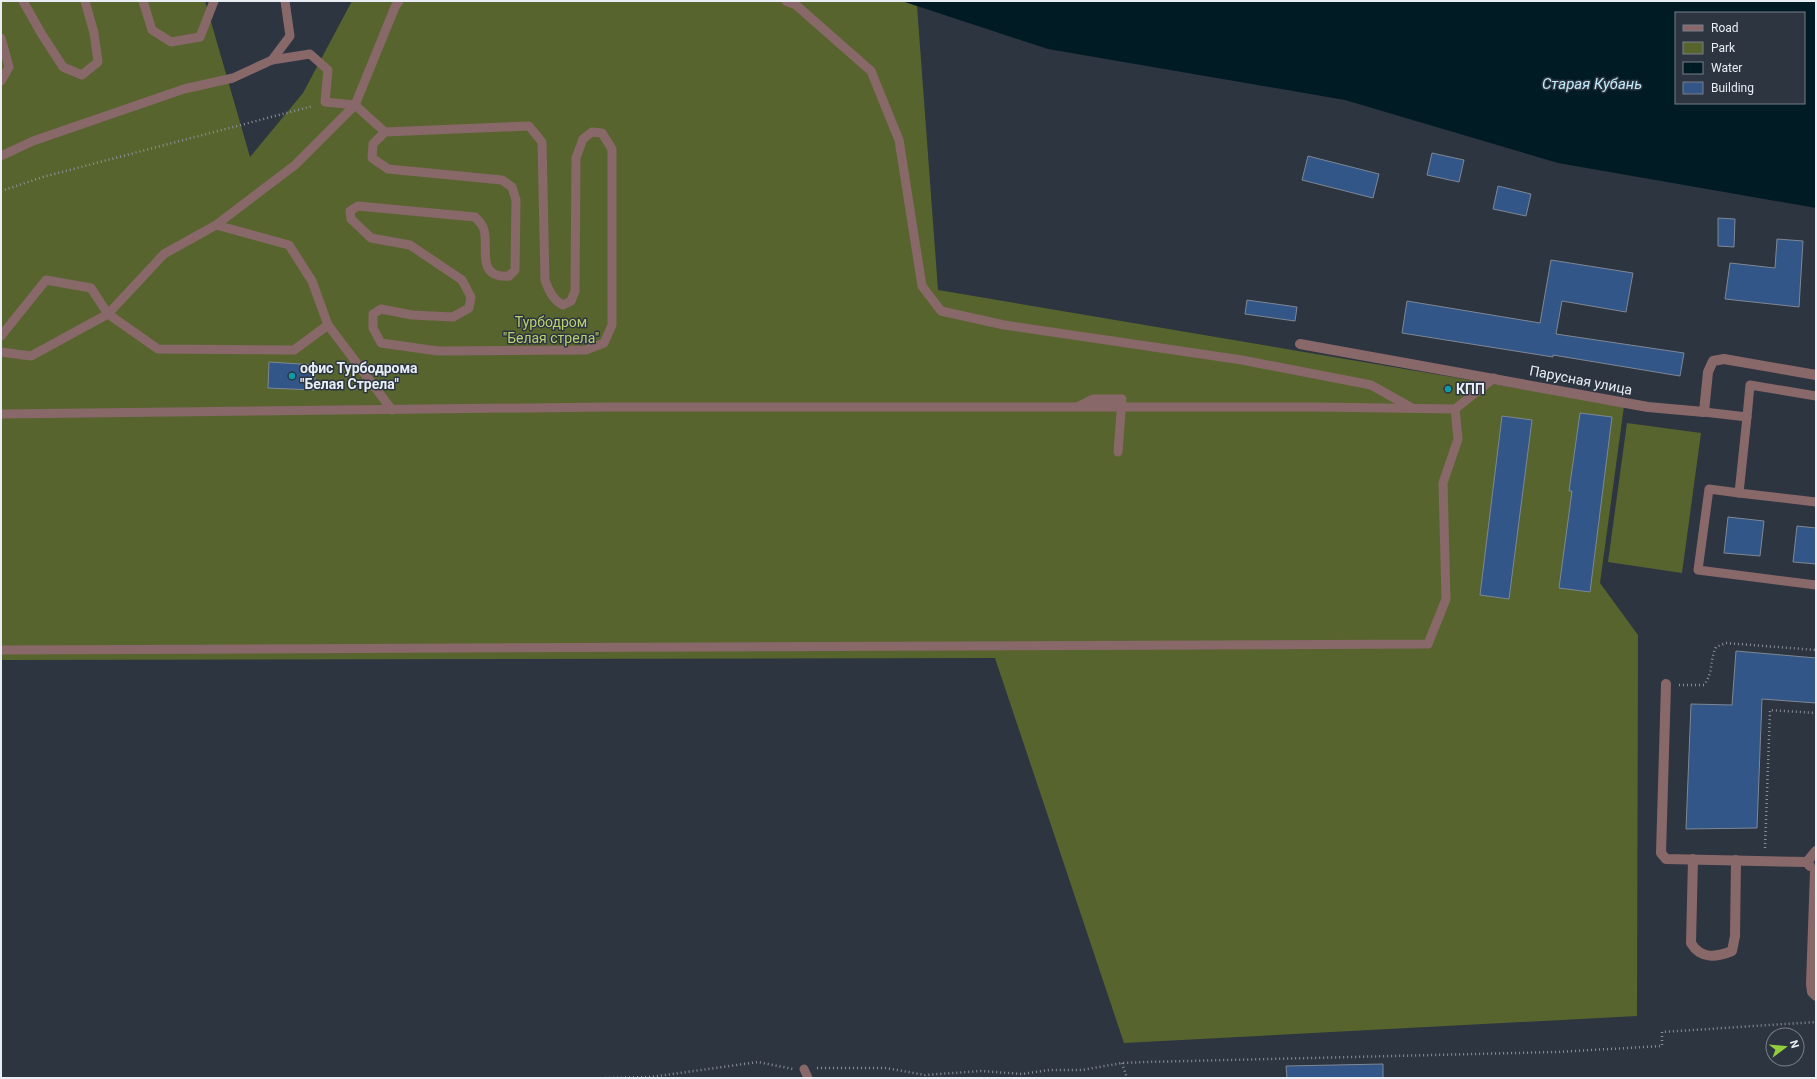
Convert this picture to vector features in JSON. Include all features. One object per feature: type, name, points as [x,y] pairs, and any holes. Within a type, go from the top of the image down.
[{"type":"street","name":"Парусная улица","points":[[1300,344],[1648,407],[1704,412]]},
{"type":"street","points":[[1704,412],[1708,372],[1713,361],[1724,359],[1816,375]]},
{"type":"street","points":[[1666,684],[1661,853],[1666,858],[1807,862],[1816,873],[1811,984],[1812,992],[1816,996]]},
{"type":"street","points":[[1807,862],[1816,850]]},
{"type":"street","points":[[1693,859],[1691,943],[1695,951],[1702,955],[1719,956],[1732,951],[1735,936],[1736,860]]},
{"type":"lane","points":[[23,1],[40,33],[63,67],[82,76],[98,62],[94,33],[85,1]]},
{"type":"lane","points":[[143,1],[152,30],[171,42],[200,37],[214,1]]},
{"type":"lane","points":[[272,60],[290,36],[285,1]]},
{"type":"lane","points":[[1,352],[31,356],[108,314],[164,254],[216,225],[295,165],[355,105],[395,7],[399,1]]},
{"type":"lane","points":[[786,1],[796,5],[872,71],[899,140],[922,286],[941,311],[1004,325],[1242,360],[1371,386],[1414,408]]},
{"type":"lane","points":[[1,38],[8,67],[1,80]]},
{"type":"lane","points":[[1,156],[33,141],[184,89],[233,78],[272,60],[310,54],[328,70],[325,102],[355,105],[385,132],[529,126],[542,142],[545,280],[549,293],[563,305],[571,301],[574,291],[576,158],[583,139],[592,132],[602,134],[612,149],[612,325],[604,343],[586,350],[461,351],[438,351],[381,343],[373,328],[373,314],[381,309],[412,315],[453,317],[469,308],[471,297],[462,280],[410,246],[371,238],[351,219],[350,211],[354,208],[358,206],[475,217],[484,228],[485,259],[491,271],[501,277],[509,276],[515,270],[516,200],[512,187],[502,180],[388,168],[372,158],[373,144],[385,132]]},
{"type":"lane","points":[[216,225],[289,245],[312,281],[328,325],[392,410]]},
{"type":"lane","points":[[1,336],[46,280],[91,288],[108,314],[158,349],[294,350],[328,325]]},
{"type":"lane","points":[[1,414],[606,407],[1121,407],[1455,409],[1494,378]]},
{"type":"lane","points":[[1739,493],[1750,385],[1816,396]]},
{"type":"lane","points":[[1118,452],[1121,407]]},
{"type":"lane","points":[[1,650],[1428,644],[1446,599],[1443,483],[1458,439],[1455,409]]},
{"type":"lane","points":[[1704,412],[1747,417]]},
{"type":"lane","points":[[1816,502],[1709,490],[1698,570],[1816,585]]},
{"type":"lane","points":[[804,1069],[808,1078]]},
{"type":"path","points":[[1,191],[43,177],[325,102]]},
{"type":"path","points":[[1666,684],[1704,685],[1711,675],[1711,658],[1716,647],[1726,643],[1816,650]]},
{"type":"path","points":[[1765,861],[1770,710],[1816,713]]},
{"type":"path","points":[[605,1078],[651,1077],[758,1062],[792,1069],[827,1067],[886,1068],[925,1075],[981,1071],[1022,1074],[1049,1070],[1082,1070],[1122,1063],[1215,1059],[1557,1052],[1662,1046],[1662,1032],[1816,1022]]},
{"type":"path","points":[[1122,1063],[1127,1078]]},
{"type":"green space","name":"Турбодром \"Белая стрела\"","points":[[1,1],[205,1],[250,157],[303,93],[352,1],[902,1],[917,6],[938,290],[1624,406],[1600,583],[1638,635],[1637,1016],[1124,1043],[995,658],[1,660]]},
{"type":"green space","points":[[1627,423],[1701,433],[1682,573],[1608,562]]},
{"type":"water","name":"Старая Кубань","points":[[902,1],[1816,1],[1816,208],[1558,163],[1345,100],[1048,49]]},
{"type":"building","points":[[1432,153],[1464,160],[1459,182],[1427,175]]},
{"type":"building","points":[[1308,156],[1379,174],[1373,198],[1302,180]]},
{"type":"building","points":[[1498,186],[1531,194],[1526,216],[1493,209]]},
{"type":"building","points":[[1718,218],[1735,219],[1734,247],[1718,246]]},
{"type":"building","points":[[1777,239],[1803,241],[1799,307],[1725,299],[1730,263],[1775,268]]},
{"type":"building","points":[[1551,260],[1633,273],[1626,312],[1562,301],[1556,334],[1684,353],[1680,376],[1553,355],[1553,357],[1402,333],[1407,301],[1540,323]]},
{"type":"building","points":[[1247,300],[1297,307],[1295,321],[1245,314]]},
{"type":"building","name":"офис Турбодрома \"Белая Стрела\"","points":[[269,362],[316,365],[314,390],[268,388]]},
{"type":"building","points":[[1580,413],[1612,417],[1590,592],[1559,588],[1572,491],[1569,491]]},
{"type":"building","points":[[1502,416],[1532,420],[1509,599],[1480,595]]},
{"type":"building","points":[[1728,517],[1764,521],[1760,556],[1724,553]]},
{"type":"building","points":[[1797,526],[1816,528],[1816,564],[1793,562]]},
{"type":"building","points":[[1736,651],[1816,658],[1816,703],[1762,699],[1757,828],[1686,829],[1691,704],[1732,705]]},
{"type":"building","points":[[1383,1064],[1383,1078],[1287,1078],[1286,1066]]},
{"type":"place","name":"офис Турбодрома \"Белая Стрела\"","points":[[292,376]]},
{"type":"place","name":"КПП","points":[[1448,389]]}]
